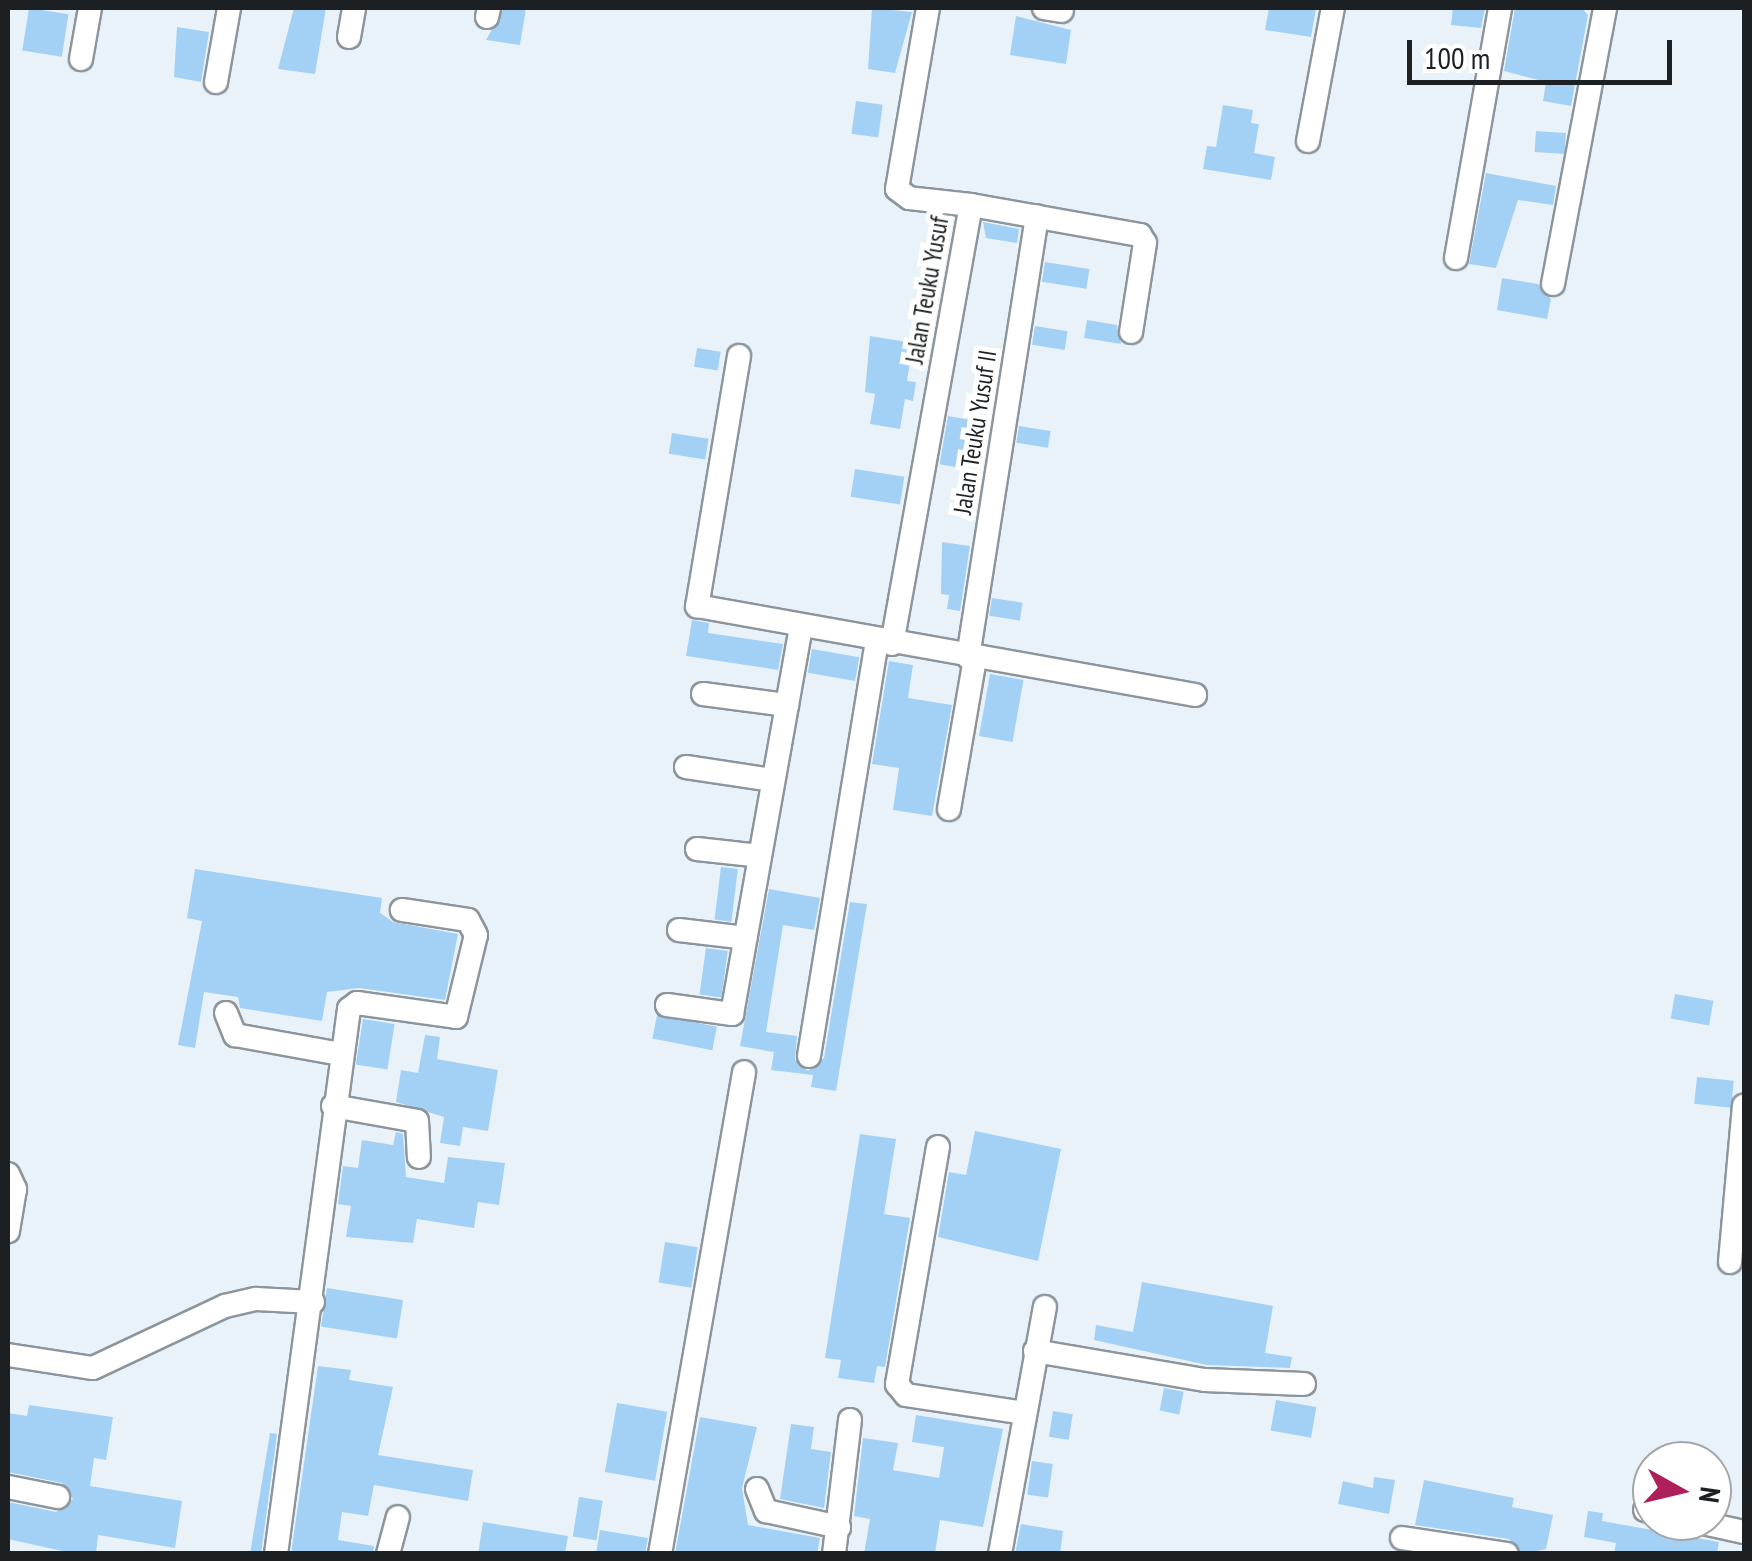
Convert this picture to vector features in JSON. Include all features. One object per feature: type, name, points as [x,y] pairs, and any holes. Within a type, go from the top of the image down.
[{"type":"street","points":[[81,59],[90,8]]},
{"type":"street","points":[[216,82],[230,8]]},
{"type":"street","points":[[349,37],[354,8]]},
{"type":"street","name":"Jalan Teuku Yusuf","points":[[810,1056],[970,205],[910,198],[897,189],[928,8]]},
{"type":"street","points":[[1308,141],[1333,8]]},
{"type":"street","points":[[1456,258],[1500,8]]},
{"type":"street","points":[[1554,284],[1605,8]]},
{"type":"street","points":[[970,205],[1142,236],[1131,332]]},
{"type":"street","name":"Jalan Teuku Yusuf II","points":[[948,809],[1037,216]]},
{"type":"street","points":[[739,356],[697,606],[1195,695]]},
{"type":"street","points":[[667,1005],[732,1014],[801,626]]},
{"type":"street","points":[[704,694],[786,705]]},
{"type":"street","points":[[686,767],[773,780]]},
{"type":"street","points":[[698,849],[760,856]]},
{"type":"street","points":[[276,1554],[313,1302],[333,1106],[341,1054],[355,1003],[458,1016],[475,926],[402,910]]},
{"type":"street","points":[[679,930],[746,938]]},
{"type":"street","points":[[226,1012],[235,1035],[341,1054]]},
{"type":"street","points":[[660,1554],[744,1072]]},
{"type":"street","points":[[333,1106],[418,1122],[419,1157]]},
{"type":"street","points":[[1730,1262],[1744,1106]]},
{"type":"street","points":[[938,1147],[897,1384],[906,1395],[1025,1412]]},
{"type":"street","points":[[8,1174],[14,1188],[8,1231]]},
{"type":"street","points":[[8,1355],[92,1368],[225,1306],[256,1299],[313,1302]]},
{"type":"street","points":[[1000,1554],[1045,1306]]},
{"type":"street","points":[[1036,1351],[1205,1380],[1304,1384]]},
{"type":"street","points":[[834,1554],[850,1420]]},
{"type":"street","points":[[8,1487],[58,1498]]},
{"type":"street","points":[[758,1489],[766,1510],[838,1527]]},
{"type":"street","points":[[388,1554],[398,1518]]},
{"type":"street","points":[[1402,1538],[1507,1554]]},
{"type":"building","points":[[29,8],[69,14],[62,57],[22,50]]},
{"type":"building","points":[[294,8],[326,8],[315,74],[278,69]]},
{"type":"building","points":[[504,8],[526,8],[520,45],[486,40]]},
{"type":"building","points":[[872,8],[912,12],[895,73],[868,69]]},
{"type":"building","points":[[1269,8],[1316,8],[1311,37],[1265,30]]},
{"type":"building","points":[[1453,8],[1485,8],[1481,28],[1451,25]]},
{"type":"building","points":[[1515,8],[1582,8],[1588,15],[1571,106],[1543,101],[1546,82],[1504,71]]},
{"type":"building","points":[[1016,16],[1071,30],[1066,64],[1010,55]]},
{"type":"building","points":[[177,27],[209,32],[201,82],[174,77]]},
{"type":"building","points":[[856,101],[883,105],[878,137],[851,134]]},
{"type":"building","points":[[1223,105],[1253,110],[1251,123],[1259,124],[1254,153],[1275,157],[1271,180],[1203,169],[1207,146],[1216,147]]},
{"type":"building","points":[[1536,131],[1566,133],[1564,154],[1535,152]]},
{"type":"building","points":[[1486,173],[1556,186],[1553,205],[1518,200],[1496,268],[1469,264]]},
{"type":"building","points":[[983,222],[1019,229],[1017,243],[986,238]]},
{"type":"building","points":[[1045,262],[1089,269],[1086,289],[1042,282]]},
{"type":"building","points":[[1502,278],[1538,284],[1551,299],[1547,319],[1497,310]]},
{"type":"building","points":[[1087,320],[1117,325],[1121,344],[1084,338]]},
{"type":"building","points":[[1035,326],[1068,331],[1065,350],[1032,345]]},
{"type":"building","points":[[870,336],[913,343],[907,381],[916,382],[913,401],[905,399],[900,429],[870,424],[875,394],[865,392]]},
{"type":"building","points":[[697,348],[721,352],[718,371],[694,367]]},
{"type":"building","points":[[948,416],[989,423],[981,472],[939,464]]},
{"type":"building","points":[[1019,426],[1051,431],[1048,448],[1016,443]]},
{"type":"building","points":[[672,433],[709,439],[705,460],[669,454]]},
{"type":"building","points":[[855,469],[904,477],[900,504],[851,497]]},
{"type":"building","points":[[942,542],[970,546],[960,611],[947,609],[949,595],[941,594]]},
{"type":"building","points":[[992,598],[1023,603],[1020,621],[989,616]]},
{"type":"building","points":[[692,620],[709,623],[708,633],[783,644],[778,670],[686,656]]},
{"type":"building","points":[[812,649],[859,657],[855,681],[808,673]]},
{"type":"building","points":[[889,661],[913,665],[908,698],[952,705],[932,816],[893,810],[899,768],[872,764]]},
{"type":"building","points":[[990,674],[1023,680],[1013,742],[979,736]]},
{"type":"building","points":[[721,867],[738,869],[731,922],[715,920]]},
{"type":"building","points":[[195,869],[382,898],[380,913],[393,922],[458,934],[445,1000],[359,988],[327,992],[322,1021],[240,1008],[238,997],[204,992],[195,1048],[178,1045],[202,921],[187,918]]},
{"type":"building","points":[[769,889],[820,898],[814,930],[783,925],[766,1032],[797,1036],[795,1060],[808,1071],[824,1058],[850,902],[867,904],[836,1091],[811,1087],[813,1075],[771,1070],[774,1052],[740,1046]]},
{"type":"building","points":[[706,948],[728,951],[721,998],[699,995]]},
{"type":"building","points":[[1675,994],[1713,1001],[1709,1025],[1671,1019]]},
{"type":"building","points":[[657,1015],[717,1027],[712,1050],[652,1039]]},
{"type":"building","points":[[363,1019],[395,1024],[387,1069],[356,1064]]},
{"type":"building","points":[[425,1035],[440,1037],[437,1059],[498,1070],[488,1131],[463,1127],[460,1146],[440,1143],[444,1117],[396,1102],[401,1070],[418,1073]]},
{"type":"building","points":[[1697,1077],[1734,1081],[1731,1108],[1694,1104]]},
{"type":"building","points":[[975,1131],[1061,1149],[1038,1261],[938,1237],[949,1172],[966,1175]]},
{"type":"building","points":[[396,1132],[403,1134],[406,1177],[444,1183],[448,1157],[505,1163],[499,1205],[478,1202],[474,1228],[417,1219],[413,1243],[346,1237],[351,1206],[338,1204],[343,1166],[358,1168],[362,1140],[393,1145]]},
{"type":"building","points":[[860,1134],[896,1139],[884,1214],[910,1218],[885,1367],[877,1366],[874,1383],[838,1378],[841,1360],[825,1358]]},
{"type":"building","points":[[665,1242],[698,1247],[691,1288],[659,1282]]},
{"type":"building","points":[[1142,1282],[1273,1306],[1265,1353],[1292,1357],[1290,1368],[1207,1365],[1094,1340],[1096,1325],[1133,1332]]},
{"type":"building","points":[[327,1288],[403,1300],[397,1339],[321,1327]]},
{"type":"building","points":[[318,1366],[351,1370],[349,1380],[393,1387],[378,1455],[473,1470],[468,1501],[374,1485],[368,1516],[342,1512],[338,1540],[374,1546],[373,1554],[291,1554]]},
{"type":"building","points":[[1164,1388],[1184,1392],[1179,1414],[1160,1411]]},
{"type":"building","points":[[1276,1400],[1316,1407],[1311,1438],[1271,1431]]},
{"type":"building","points":[[617,1403],[667,1412],[655,1481],[605,1472]]},
{"type":"building","points":[[29,1405],[113,1417],[106,1460],[94,1458],[90,1486],[182,1501],[175,1548],[98,1535],[96,1554],[76,1554],[8,1539],[8,1502],[56,1512],[73,1499],[62,1483],[8,1472],[8,1413],[27,1416]]},
{"type":"building","points":[[1053,1411],[1073,1414],[1069,1440],[1049,1437]]},
{"type":"building","points":[[916,1415],[1003,1429],[983,1527],[940,1520],[935,1554],[864,1554],[870,1519],[854,1516],[863,1438],[898,1443],[893,1470],[939,1478],[944,1447],[912,1442]]},
{"type":"building","points":[[700,1417],[757,1427],[742,1488],[748,1525],[820,1538],[817,1554],[675,1554]]},
{"type":"building","points":[[791,1424],[814,1427],[811,1449],[831,1452],[824,1508],[780,1499]]},
{"type":"building","points":[[270,1433],[277,1434],[261,1554],[250,1554]]},
{"type":"building","points":[[1032,1461],[1053,1464],[1048,1498],[1027,1495]]},
{"type":"building","points":[[1374,1477],[1395,1480],[1389,1514],[1338,1504],[1343,1481],[1373,1488]]},
{"type":"building","points":[[1424,1480],[1514,1498],[1512,1507],[1553,1515],[1546,1549],[1522,1554],[1509,1539],[1415,1525]]},
{"type":"building","points":[[579,1497],[603,1501],[596,1540],[573,1537]]},
{"type":"building","points":[[1588,1511],[1603,1513],[1602,1521],[1632,1526],[1632,1541],[1719,1542],[1717,1554],[1614,1554],[1616,1543],[1584,1537]]},
{"type":"building","points":[[483,1522],[568,1536],[565,1554],[478,1554]]},
{"type":"building","points":[[1021,1524],[1063,1531],[1060,1554],[1015,1554]]},
{"type":"building","points":[[600,1530],[648,1538],[645,1554],[596,1554]]}]
